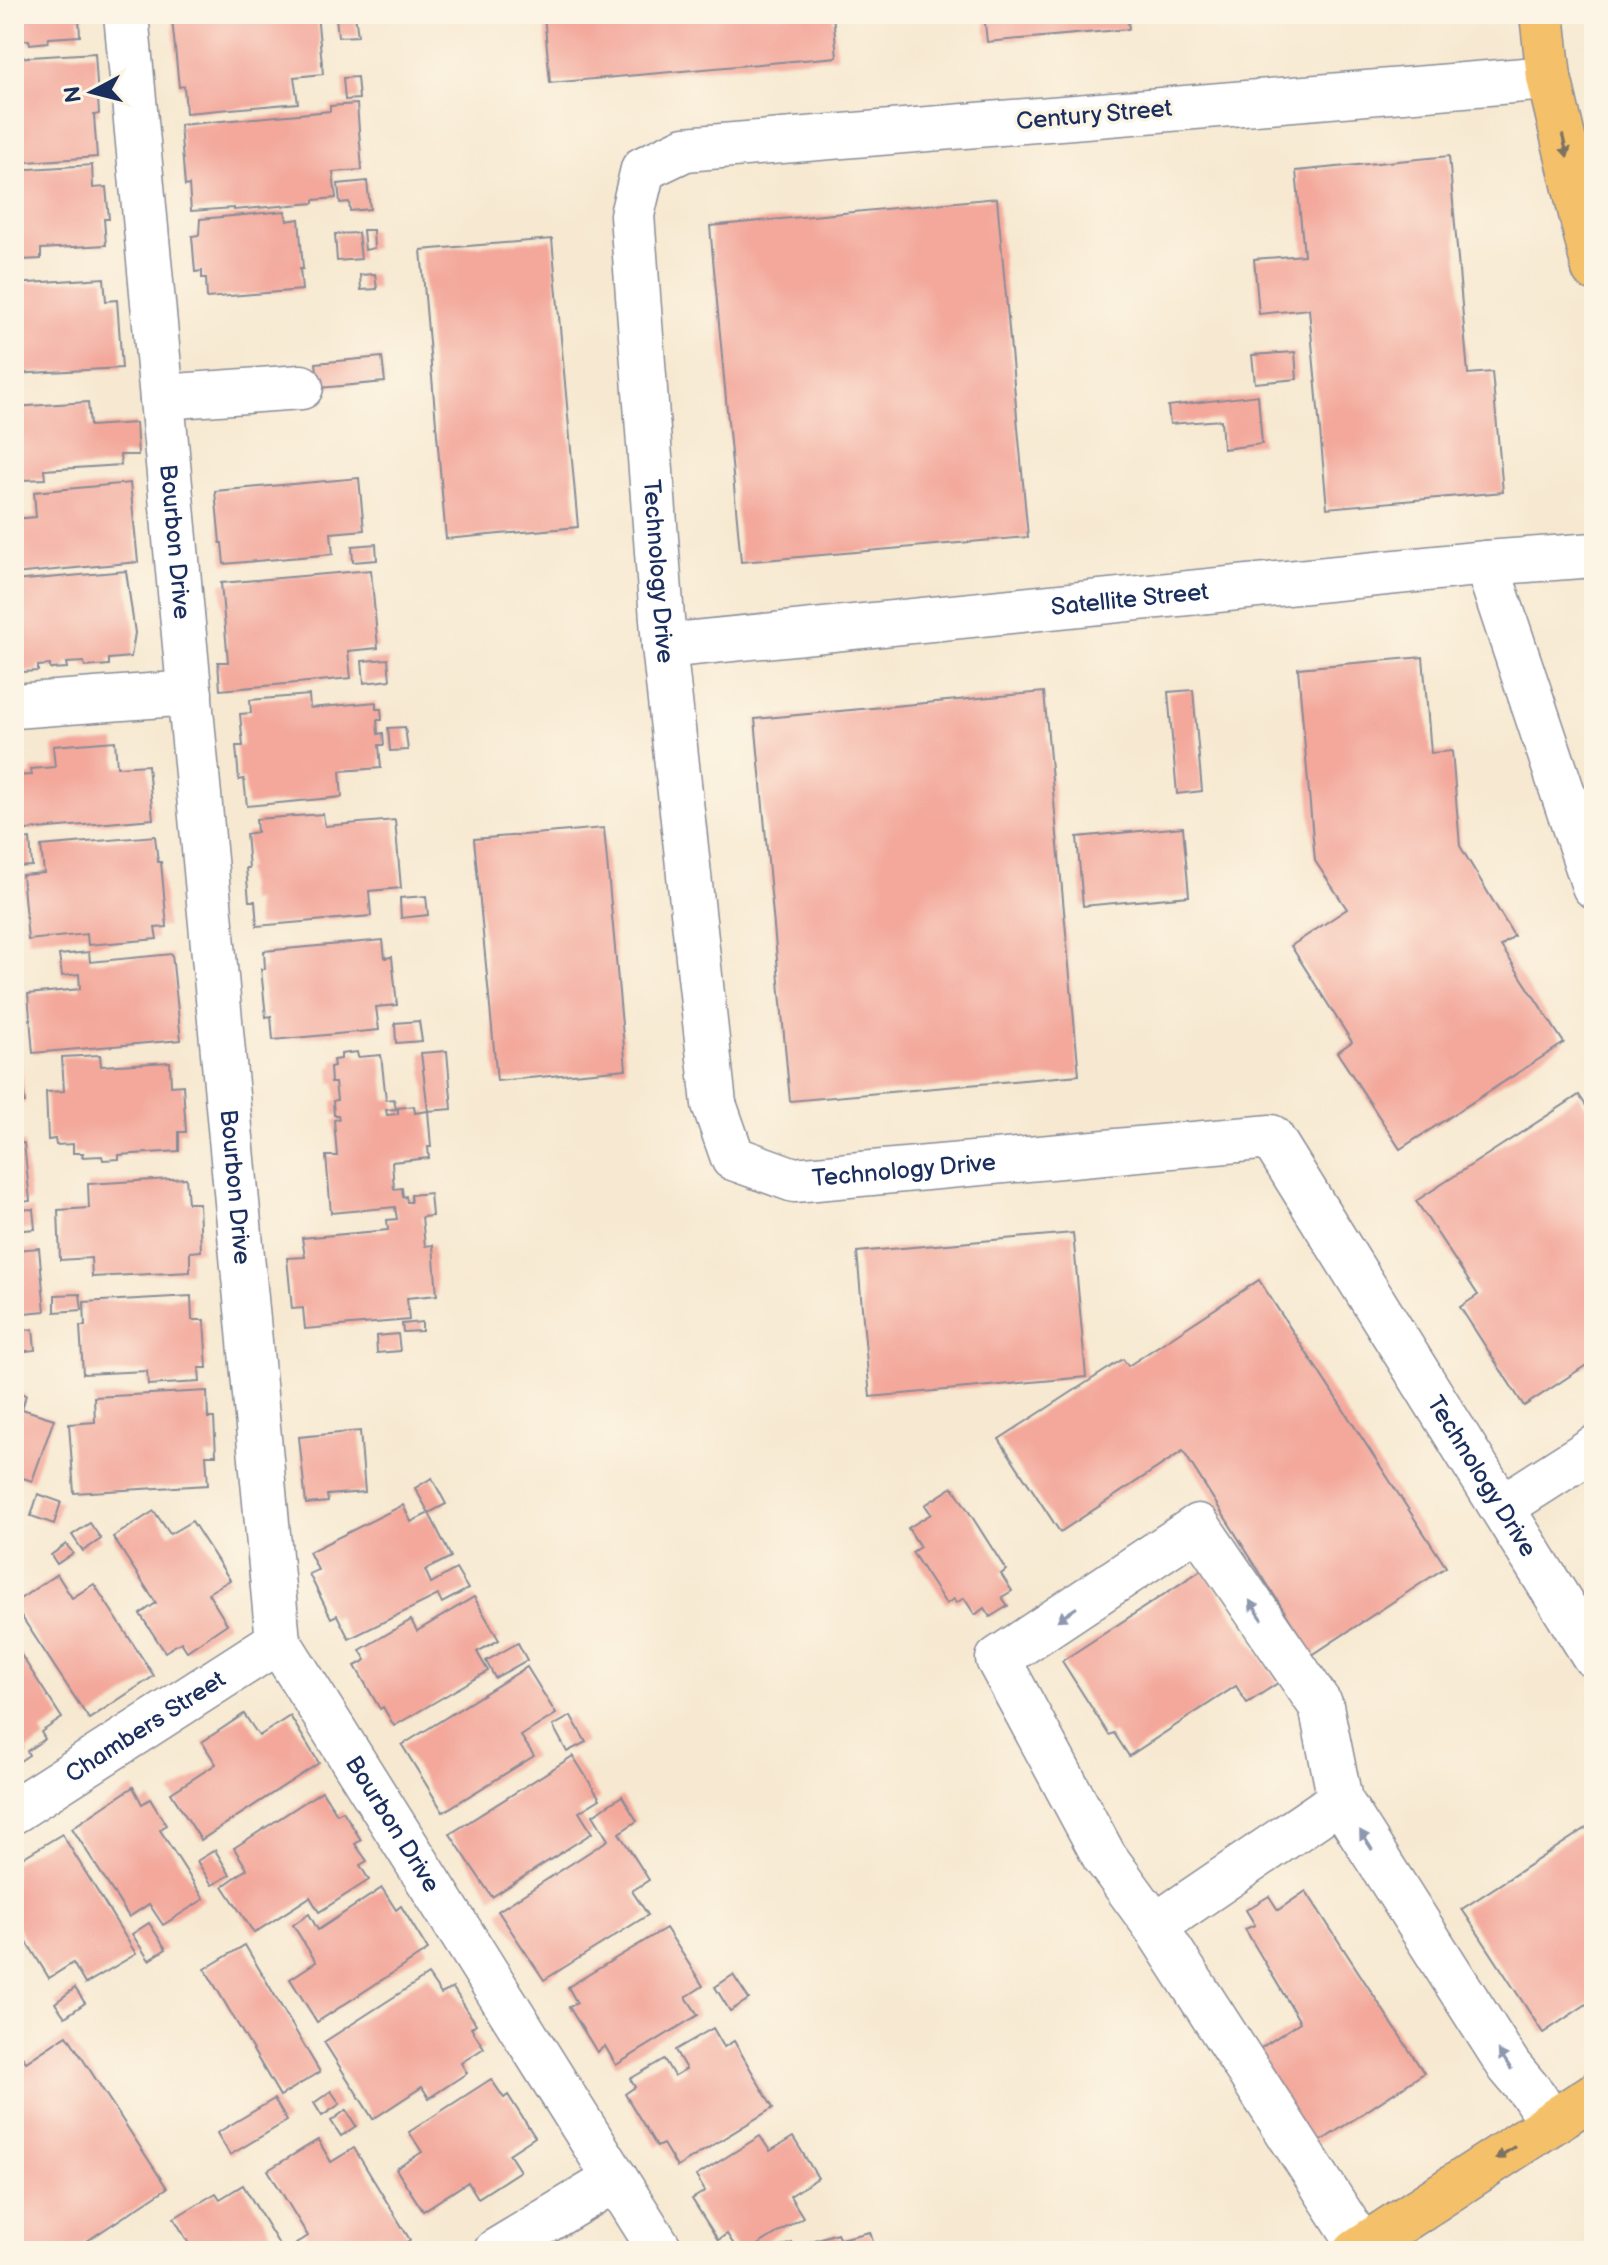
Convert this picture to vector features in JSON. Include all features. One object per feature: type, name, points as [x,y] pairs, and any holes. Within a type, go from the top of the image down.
[{"type":"main road","points":[[1542,14],[1549,78],[1594,269]]},
{"type":"main road","points":[[1359,2249],[1594,2095]]},
{"type":"street","name":"Bourbon Drive","points":[[126,14],[278,1641],[661,2251]]},
{"type":"street","name":"Century Street","points":[[643,169],[685,149],[1549,78]]},
{"type":"street","name":"Technology Drive","points":[[643,169],[632,215],[664,646],[714,1104],[733,1158],[794,1180],[1271,1137],[1594,1656]]},
{"type":"street","points":[[162,397],[301,387]]},
{"type":"street","name":"Satellite Street","points":[[664,646],[1486,563],[1594,555]]},
{"type":"street","points":[[1486,563],[1594,886]]},
{"type":"street","points":[[14,706],[190,693]]},
{"type":"street","points":[[1502,1507],[1593,1449]]},
{"type":"street","points":[[1359,2249],[1155,1926],[1104,1856],[998,1659],[1198,1526],[1321,1706],[1340,1800],[1509,2066],[1551,2123]]},
{"type":"street","name":"Chambers Street","points":[[14,1811],[278,1641]]},
{"type":"street","points":[[1155,1926],[1340,1800]]},
{"type":"street","points":[[496,2251],[616,2179]]},
{"type":"building","points":[[14,14],[84,14],[84,18],[79,19],[80,36],[49,38],[48,42],[30,44],[29,40],[14,41]]},
{"type":"building","points":[[317,14],[323,74],[294,77],[298,103],[186,113],[184,86],[179,87],[172,19],[210,16],[210,20]]},
{"type":"building","points":[[544,14],[833,14],[837,57],[550,83]]},
{"type":"building","points":[[984,14],[1127,14],[1129,29],[987,42]]},
{"type":"building","points":[[355,15],[358,36],[338,37],[336,17]]},
{"type":"building","points":[[95,53],[99,114],[94,115],[97,157],[14,163],[14,58]]},
{"type":"building","points":[[357,77],[359,99],[345,100],[343,78]]},
{"type":"building","points":[[357,104],[362,170],[333,172],[336,198],[314,200],[314,203],[191,211],[189,185],[185,186],[180,125],[330,111],[330,106]]},
{"type":"building","points":[[1449,156],[1468,374],[1492,372],[1503,492],[1327,508],[1309,309],[1259,314],[1254,259],[1304,255],[1296,171]]},
{"type":"building","points":[[92,165],[93,188],[106,187],[109,219],[104,219],[106,245],[41,249],[41,259],[20,260],[20,251],[14,251],[14,170]]},
{"type":"building","points":[[367,181],[370,209],[350,211],[349,202],[340,203],[338,184]]},
{"type":"building","points":[[997,198],[1028,537],[741,562],[710,226]]},
{"type":"building","points":[[285,211],[287,221],[299,219],[302,290],[207,298],[206,278],[202,278],[202,271],[195,272],[192,236],[199,235],[200,219]]},
{"type":"building","points":[[363,230],[373,230],[374,248],[365,250]]},
{"type":"building","points":[[358,233],[361,259],[337,261],[335,234]]},
{"type":"building","points":[[552,239],[578,527],[446,539],[421,250]]},
{"type":"building","points":[[375,274],[377,289],[361,290],[360,275]]},
{"type":"building","points":[[104,278],[106,301],[117,300],[122,368],[14,374],[14,284]]},
{"type":"building","points":[[1295,352],[1297,379],[1255,383],[1252,355]]},
{"type":"building","points":[[382,357],[385,382],[319,388],[316,363]]},
{"type":"building","points":[[1258,395],[1262,444],[1223,449],[1221,420],[1170,424],[1168,406]]},
{"type":"building","points":[[88,402],[90,426],[136,423],[138,455],[120,455],[121,465],[44,470],[45,479],[24,480],[23,471],[14,472],[14,407]]},
{"type":"building","points":[[359,478],[364,530],[331,533],[333,554],[224,564],[215,491]]},
{"type":"building","points":[[130,483],[138,562],[14,574],[14,519],[36,517],[34,492]]},
{"type":"building","points":[[376,544],[377,560],[353,562],[352,546]]},
{"type":"building","points":[[371,570],[378,648],[348,651],[351,678],[220,690],[218,662],[228,662],[221,583]]},
{"type":"building","points":[[126,571],[135,633],[131,657],[109,659],[109,665],[85,667],[84,662],[66,663],[67,668],[38,666],[38,671],[22,672],[21,668],[14,668],[14,581]]},
{"type":"building","points":[[1423,657],[1431,753],[1452,751],[1460,846],[1514,936],[1501,946],[1564,1043],[1400,1149],[1337,1052],[1352,1042],[1291,946],[1347,909],[1315,861],[1298,668]]},
{"type":"building","points":[[388,659],[390,680],[364,683],[362,661]]},
{"type":"building","points":[[1193,690],[1202,791],[1177,794],[1168,692]]},
{"type":"building","points":[[1044,692],[1079,1075],[790,1101],[755,719]]},
{"type":"building","points":[[309,695],[310,708],[376,702],[376,709],[381,709],[382,720],[377,720],[378,734],[383,733],[384,745],[379,745],[381,768],[340,771],[342,797],[247,806],[244,779],[239,780],[236,746],[243,746],[240,714],[251,713],[250,700]]},
{"type":"building","points":[[405,727],[408,750],[390,751],[388,728]]},
{"type":"building","points":[[115,741],[117,767],[148,765],[153,819],[15,831],[14,776],[32,775],[31,769],[55,767],[53,746]]},
{"type":"building","points":[[323,814],[325,826],[395,820],[401,888],[369,891],[371,916],[257,926],[255,901],[249,901],[246,834],[257,832],[256,819]]},
{"type":"building","points":[[1183,827],[1189,896],[1083,906],[1077,837]]},
{"type":"building","points":[[604,828],[626,1069],[497,1081],[474,839]]},
{"type":"building","points":[[155,836],[158,862],[161,862],[167,927],[155,928],[157,939],[88,945],[87,934],[28,940],[22,875],[44,873],[41,846]]},
{"type":"building","points":[[30,839],[32,866],[14,867],[14,841]]},
{"type":"building","points":[[426,896],[428,915],[401,918],[400,898]]},
{"type":"building","points":[[383,940],[385,958],[392,957],[397,1005],[376,1007],[379,1030],[273,1040],[271,1016],[266,1017],[261,969],[265,969],[264,951]]},
{"type":"building","points":[[89,952],[90,962],[172,954],[181,1040],[33,1053],[28,994],[80,989],[79,974],[62,976],[59,955]]},
{"type":"building","points":[[419,1021],[422,1041],[396,1043],[395,1023]]},
{"type":"building","points":[[14,1046],[19,1046],[25,1103],[14,1104]]},
{"type":"building","points":[[447,1051],[452,1109],[428,1111],[421,1053]]},
{"type":"building","points":[[357,1052],[358,1057],[381,1055],[386,1100],[394,1099],[396,1109],[386,1110],[387,1115],[398,1114],[398,1108],[414,1106],[415,1113],[428,1111],[429,1158],[392,1162],[394,1189],[402,1188],[407,1202],[411,1202],[411,1195],[430,1193],[432,1216],[422,1217],[425,1246],[433,1245],[437,1295],[407,1298],[409,1320],[305,1329],[303,1308],[292,1309],[287,1258],[305,1257],[302,1238],[388,1230],[387,1220],[397,1219],[395,1207],[331,1213],[326,1156],[337,1156],[334,1120],[339,1119],[338,1115],[334,1115],[333,1101],[337,1100],[330,1067],[334,1066],[333,1060],[341,1059],[341,1054]]},
{"type":"building","points":[[100,1055],[101,1066],[170,1062],[171,1086],[183,1085],[186,1132],[179,1132],[179,1151],[119,1155],[119,1159],[103,1160],[102,1156],[82,1157],[83,1153],[73,1153],[73,1144],[56,1145],[55,1139],[48,1140],[46,1092],[64,1091],[62,1057]]},
{"type":"building","points":[[1579,1095],[1594,1118],[1594,1360],[1524,1406],[1460,1307],[1478,1295],[1416,1201]]},
{"type":"building","points":[[24,1143],[30,1201],[14,1203],[14,1144]]},
{"type":"building","points":[[186,1178],[188,1203],[199,1203],[201,1251],[190,1252],[190,1272],[92,1277],[91,1258],[60,1260],[58,1210],[89,1208],[88,1184]]},
{"type":"building","points":[[33,1209],[35,1229],[14,1231],[14,1210]]},
{"type":"building","points":[[1073,1233],[1086,1377],[870,1397],[857,1252]]},
{"type":"building","points":[[39,1248],[45,1311],[14,1314],[14,1250]]},
{"type":"building","points":[[1259,1280],[1446,1567],[1312,1655],[1183,1451],[1060,1532],[999,1439],[1123,1359],[1128,1366]]},
{"type":"building","points":[[80,1294],[82,1310],[55,1312],[55,1295]]},
{"type":"building","points":[[191,1296],[192,1320],[204,1320],[207,1368],[199,1368],[200,1382],[148,1385],[147,1371],[83,1374],[80,1326],[85,1326],[84,1302]]},
{"type":"building","points":[[422,1322],[422,1331],[403,1332],[402,1324]]},
{"type":"building","points":[[33,1329],[35,1350],[19,1352],[17,1331]]},
{"type":"building","points":[[398,1334],[400,1351],[377,1353],[376,1336]]},
{"type":"building","points":[[14,1391],[26,1395],[22,1409],[54,1419],[32,1481],[14,1475]]},
{"type":"building","points":[[207,1391],[208,1418],[214,1418],[216,1455],[206,1455],[208,1485],[74,1493],[69,1424],[95,1422],[94,1397]]},
{"type":"building","points":[[360,1431],[365,1492],[327,1495],[328,1502],[306,1504],[299,1437]]},
{"type":"building","points":[[432,1478],[446,1504],[429,1513],[415,1488]]},
{"type":"building","points":[[953,1487],[1006,1570],[1001,1574],[1012,1591],[1002,1597],[1008,1606],[990,1617],[984,1608],[975,1615],[964,1598],[946,1604],[912,1552],[920,1547],[908,1528],[931,1514],[925,1505]]},
{"type":"building","points":[[38,1494],[61,1502],[54,1524],[31,1516]]},
{"type":"building","points":[[403,1505],[411,1522],[429,1513],[451,1557],[425,1570],[431,1583],[456,1569],[468,1589],[442,1603],[438,1595],[349,1639],[337,1615],[331,1618],[309,1574],[318,1570],[309,1552]]},
{"type":"building","points":[[154,1511],[170,1534],[192,1521],[230,1580],[208,1593],[227,1624],[187,1651],[181,1642],[165,1652],[140,1614],[156,1603],[113,1537]]},
{"type":"building","points":[[90,1523],[101,1539],[83,1551],[72,1535]]},
{"type":"building","points":[[66,1544],[73,1553],[57,1564],[51,1555]]},
{"type":"building","points":[[1203,1569],[1278,1683],[1247,1703],[1236,1686],[1129,1756],[1114,1733],[1109,1735],[1062,1661]]},
{"type":"building","points":[[57,1574],[72,1598],[94,1584],[154,1676],[89,1719],[14,1605]]},
{"type":"building","points":[[474,1597],[499,1640],[477,1652],[488,1671],[394,1726],[383,1707],[380,1709],[355,1666],[366,1660],[360,1650],[411,1620],[417,1631]]},
{"type":"building","points":[[518,1643],[527,1660],[495,1678],[486,1661]]},
{"type":"building","points":[[14,1644],[62,1718],[41,1732],[45,1739],[14,1765]]},
{"type":"building","points":[[527,1667],[556,1714],[521,1736],[534,1756],[443,1812],[402,1745]]},
{"type":"building","points":[[244,1714],[259,1736],[290,1716],[319,1763],[201,1840],[171,1793],[216,1764],[202,1742]]},
{"type":"building","points":[[571,1716],[586,1742],[567,1752],[553,1726]]},
{"type":"building","points":[[573,1756],[600,1799],[579,1812],[592,1833],[492,1897],[450,1834]]},
{"type":"building","points":[[133,1787],[142,1804],[150,1799],[166,1825],[160,1830],[204,1899],[163,1925],[149,1904],[129,1917],[72,1828]]},
{"type":"building","points":[[322,1791],[337,1814],[343,1811],[361,1840],[355,1844],[367,1861],[360,1865],[369,1880],[319,1912],[310,1897],[254,1933],[223,1886],[247,1869],[234,1848]]},
{"type":"building","points":[[622,1796],[637,1821],[619,1833],[649,1880],[632,1891],[648,1915],[544,1980],[498,1911],[608,1840],[593,1815]]},
{"type":"building","points":[[1594,1823],[1594,1999],[1543,2033],[1462,1909]]},
{"type":"building","points":[[62,1834],[136,1954],[85,1984],[73,1963],[49,1978],[14,1921],[14,1863]]},
{"type":"building","points":[[215,1850],[230,1875],[212,1885],[197,1861]]},
{"type":"building","points":[[382,1888],[396,1910],[401,1906],[428,1950],[317,2022],[290,1979],[316,1962],[293,1925],[309,1914],[318,1930]]},
{"type":"building","points":[[1306,1891],[1424,2073],[1309,2149],[1249,2056],[1300,2022],[1245,1929],[1255,1925],[1246,1910],[1269,1896],[1278,1910]]},
{"type":"building","points":[[149,1923],[166,1949],[149,1960],[132,1934]]},
{"type":"building","points":[[666,1928],[703,1986],[686,1997],[698,2015],[616,2065],[605,2046],[597,2052],[569,2007],[577,2003],[568,1987]]},
{"type":"building","points":[[245,1945],[320,2072],[280,2096],[205,1969]]},
{"type":"building","points":[[428,1975],[441,1994],[453,1988],[476,2024],[471,2028],[484,2048],[461,2063],[467,2073],[429,2098],[422,2087],[373,2119],[324,2042]]},
{"type":"building","points":[[733,1975],[749,1999],[730,2011],[715,1987]]},
{"type":"building","points":[[75,1988],[85,2003],[65,2017],[55,2003]]},
{"type":"building","points":[[713,2028],[724,2047],[734,2041],[773,2108],[677,2167],[663,2144],[657,2147],[625,2094],[635,2087],[630,2079],[664,2059],[674,2076],[686,2069],[675,2050]]},
{"type":"building","points":[[67,2035],[167,2188],[72,2251],[14,2251],[14,2061],[22,2056],[26,2062]]},
{"type":"building","points":[[491,2079],[504,2098],[508,2095],[535,2137],[509,2154],[520,2171],[478,2198],[468,2182],[423,2211],[396,2169],[422,2152],[409,2132]]},
{"type":"building","points":[[331,2091],[340,2104],[322,2116],[314,2103]]},
{"type":"building","points":[[274,2099],[287,2121],[230,2155],[217,2133]]},
{"type":"building","points":[[346,2110],[356,2126],[341,2136],[331,2121]]},
{"type":"building","points":[[760,2136],[770,2151],[793,2137],[818,2178],[790,2196],[803,2217],[748,2251],[738,2251],[727,2234],[718,2240],[692,2199],[705,2191],[696,2176]]},
{"type":"building","points":[[318,2140],[331,2162],[354,2148],[410,2240],[391,2251],[300,2251],[296,2244],[308,2236],[268,2170]]},
{"type":"building","points":[[243,2185],[283,2251],[193,2251],[174,2218],[216,2193],[220,2199]]},
{"type":"building","points":[[870,2232],[876,2251],[769,2251],[837,2233],[840,2239]]}]
